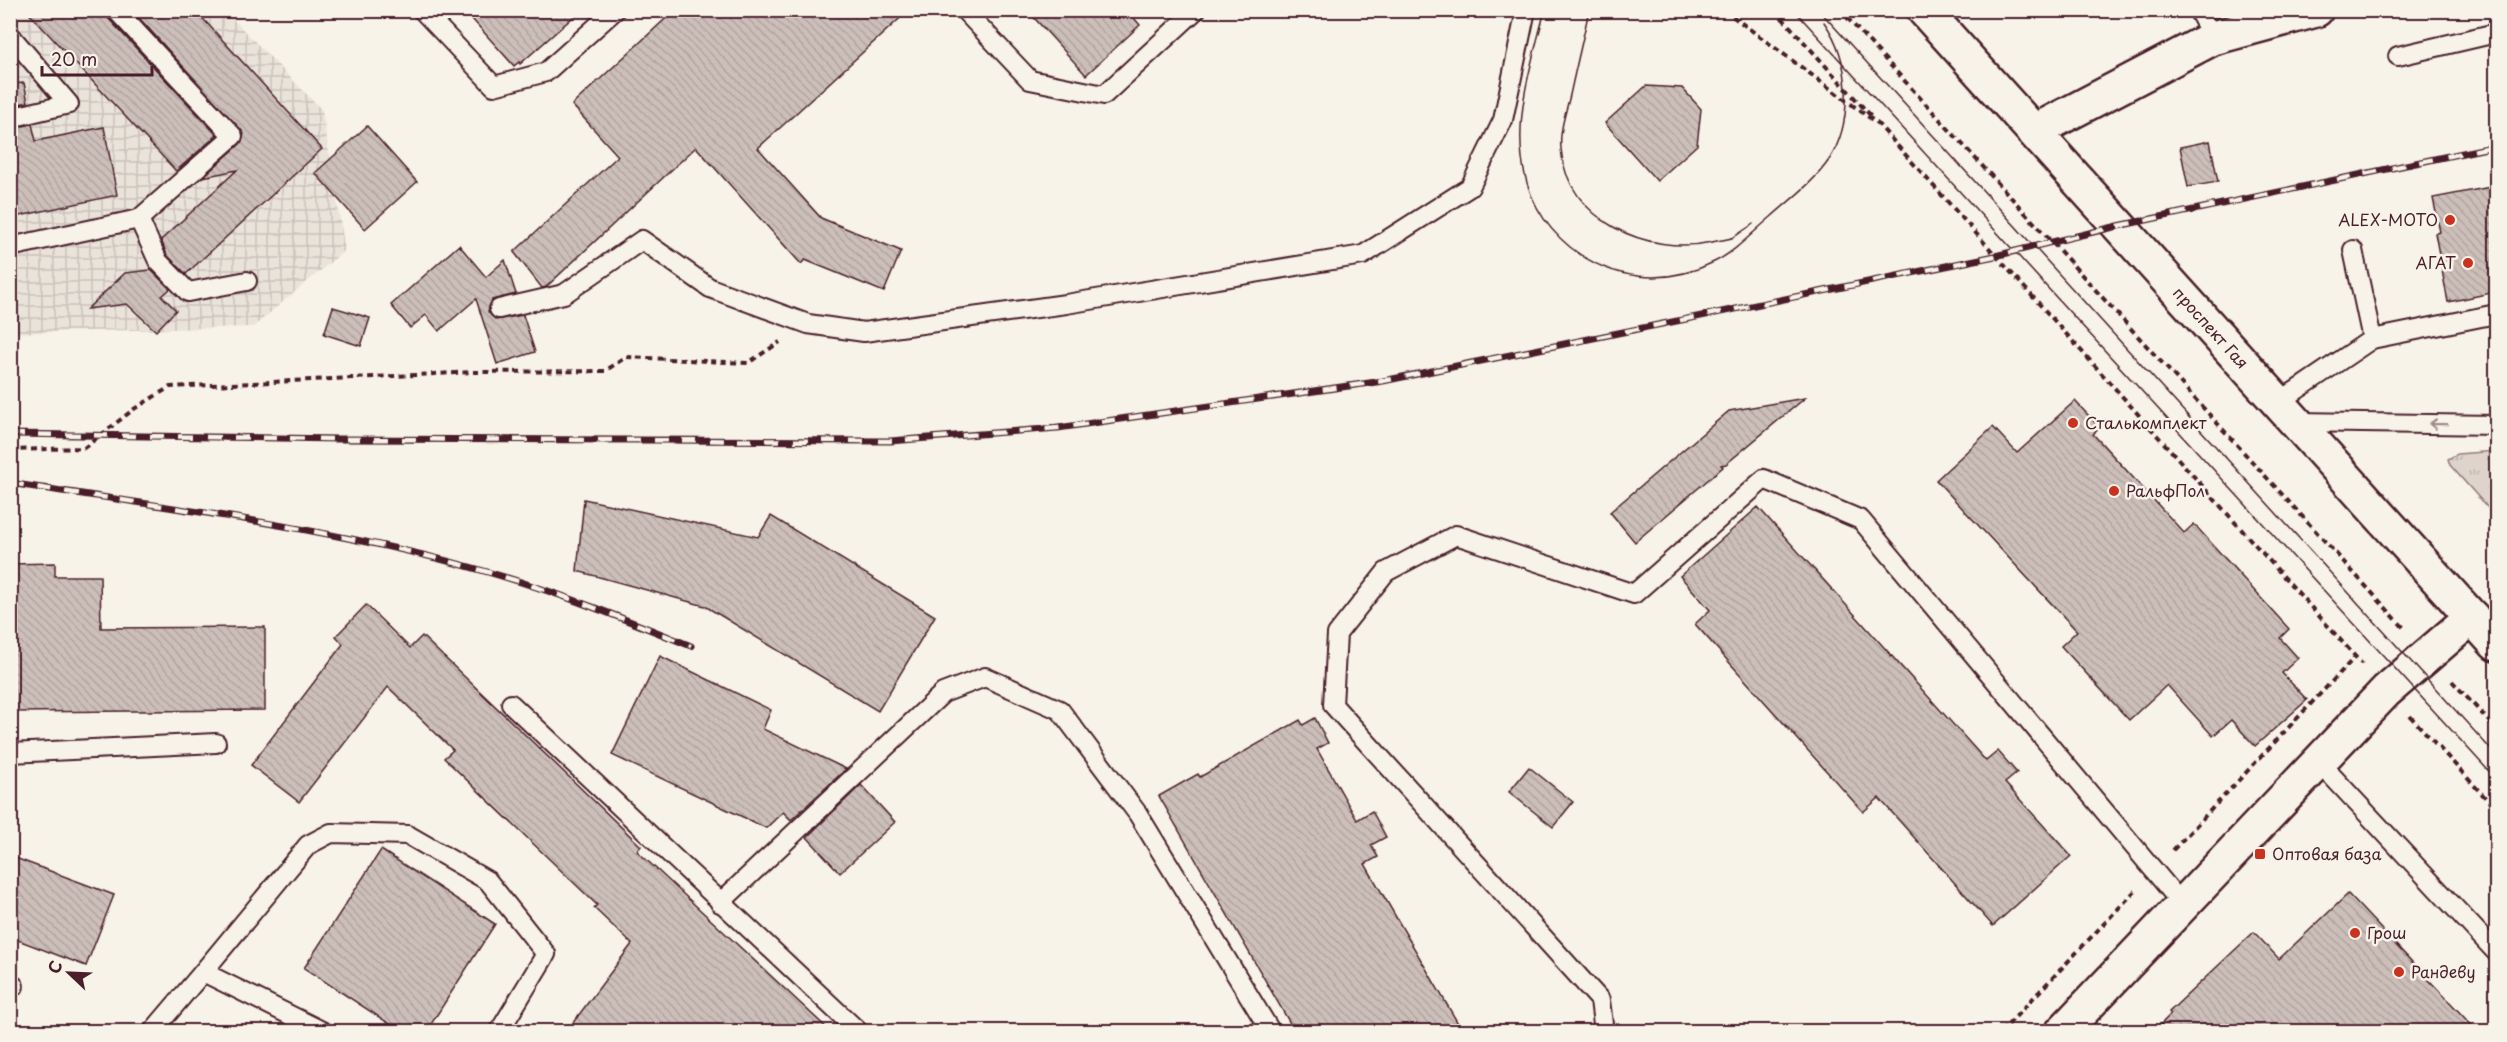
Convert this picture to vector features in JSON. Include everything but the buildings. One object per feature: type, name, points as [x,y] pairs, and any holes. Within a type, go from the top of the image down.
[{"type":"street","name":"проспект Гая","points":[[1924,10],[2496,644]]},
{"type":"street","points":[[2035,131],[2205,24],[2316,10]]},
{"type":"street","points":[[2062,1032],[2386,691],[2472,617]]},
{"type":"lane","points":[[10,247],[139,219],[233,136],[116,10]]},
{"type":"lane","points":[[422,10],[494,86],[546,72],[615,10]]},
{"type":"lane","points":[[964,10],[1030,80],[1104,95],[1196,10]]},
{"type":"lane","points":[[499,309],[564,294],[642,240],[710,288],[808,324],[864,332],[1066,304],[1363,255],[1470,187],[1503,120],[1526,10]]},
{"type":"lane","points":[[2398,56],[2496,33]]},
{"type":"lane","points":[[10,35],[69,104],[10,118]]},
{"type":"lane","points":[[139,219],[158,261],[188,292],[247,281]]},
{"type":"lane","points":[[2352,250],[2372,339]]},
{"type":"lane","points":[[2288,412],[2372,339],[2496,314]]},
{"type":"lane","points":[[2288,412],[2496,425]]},
{"type":"lane","points":[[1604,1032],[1600,1000],[1333,705],[1337,634],[1386,573],[1456,535],[1634,594],[1764,479],[1861,520],[2182,904]]},
{"type":"lane","points":[[720,903],[943,693],[985,677],[1060,711],[1138,814],[1271,1032]]},
{"type":"lane","points":[[511,704],[859,1032]]},
{"type":"lane","points":[[10,753],[216,743]]},
{"type":"lane","points":[[2318,761],[2496,952]]},
{"type":"lane","points":[[152,1032],[308,845],[331,833],[408,835],[488,881],[546,954],[499,1032]]},
{"type":"lane","points":[[203,972],[324,1032]]},
{"type":"path","points":[[1724,10],[1878,123]]},
{"type":"path","points":[[1775,10],[2355,657],[2496,809]]},
{"type":"path","points":[[1840,10],[2496,729]]},
{"type":"path","points":[[10,450],[84,448],[134,409],[170,387],[475,372],[605,371],[626,357],[748,363],[808,324]]},
{"type":"path","points":[[2001,1032],[2355,657]]},
{"type":"shaded area","points":[[10,11],[225,11],[322,110],[345,250],[253,327],[11,333]]},
{"type":"green space","points":[[2496,451],[2496,517],[2450,465],[2448,459],[2457,454]]},
{"type":"tram line","points":[[1545,10],[1531,65],[1521,121],[1524,171],[1537,207],[1560,238],[1586,258],[1621,273],[1658,277],[1696,270],[1722,258],[1802,190],[1829,160],[1843,127],[1846,91],[1840,54],[1824,22]]},
{"type":"tram line","points":[[1589,10],[1561,135],[1561,149],[1567,174],[1578,196],[1595,214],[1615,228],[1638,238],[1662,243],[1687,245],[1712,242],[1734,237],[1753,224]]},
{"type":"tram line","points":[[1794,10],[2496,779]]},
{"type":"tram line","points":[[1819,10],[2496,755]]},
{"type":"railway","points":[[10,434],[339,439],[890,441],[1058,428],[1383,381],[1995,256],[2118,226],[2496,146]]},
{"type":"railway","points":[[10,483],[252,520],[433,557],[542,589],[691,646]]},
{"type":"place","name":"ALEX-MOTO","points":[[2450,220]]},
{"type":"place","name":"АГАТ","points":[[2468,263]]},
{"type":"place","name":"Сталькомплект","points":[[2073,423]]},
{"type":"place","name":"РальфПол","points":[[2114,491]]},
{"type":"place","name":"Оптовая база","points":[[2260,854]]},
{"type":"place","name":"Грош","points":[[2355,933]]},
{"type":"place","name":"Рандеву","points":[[2399,972]]}]
